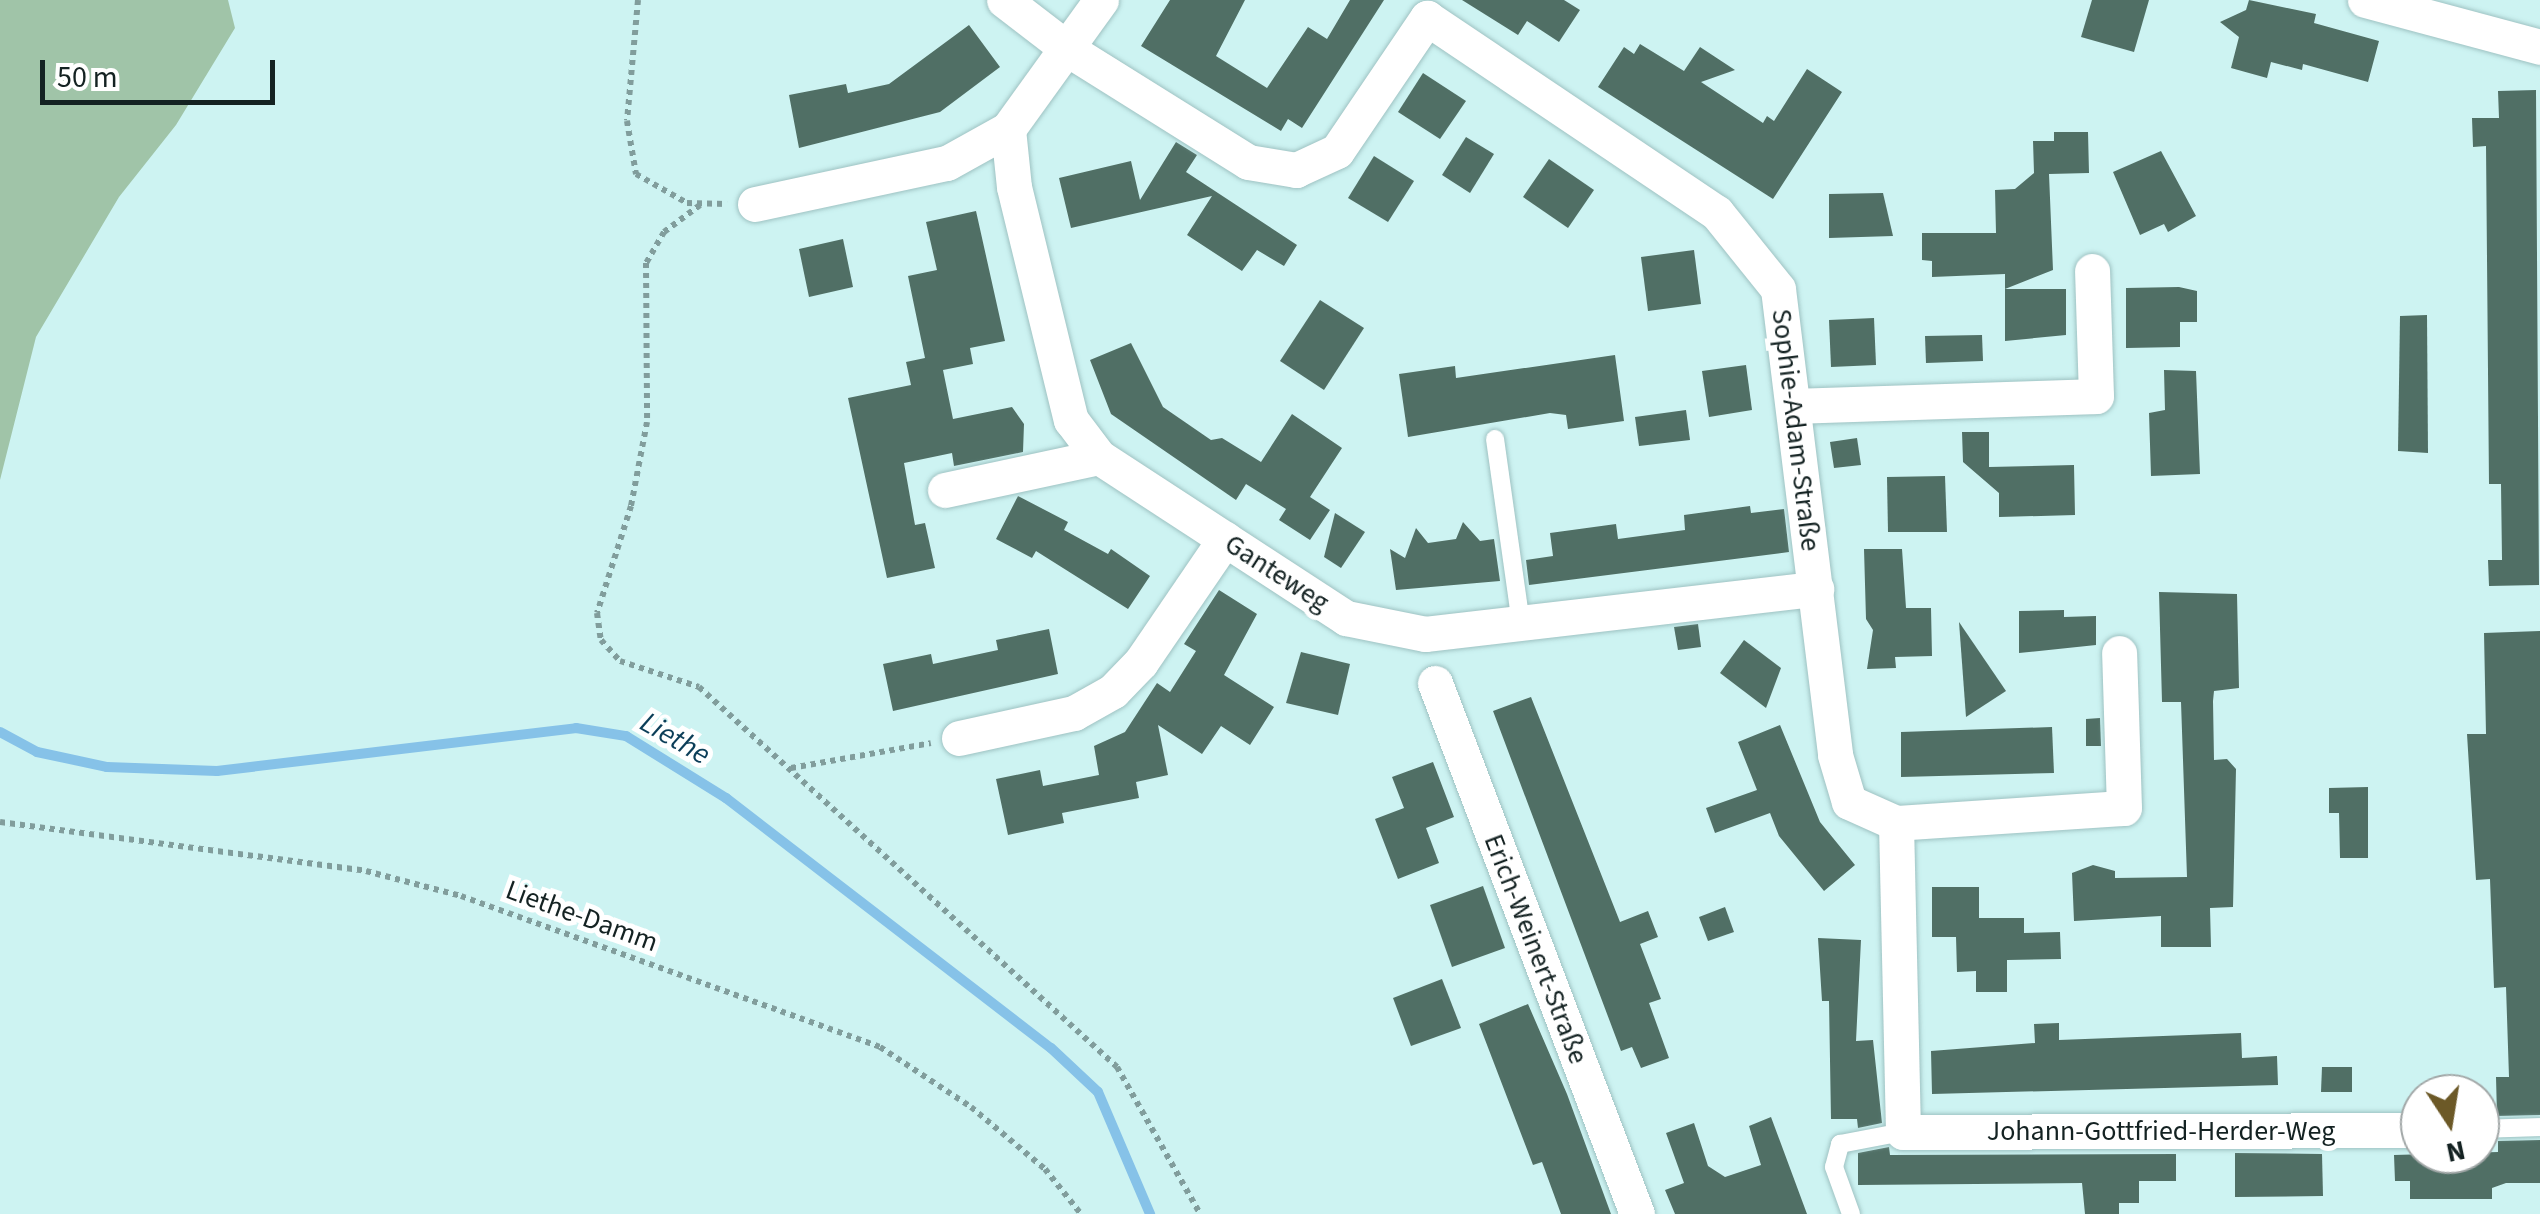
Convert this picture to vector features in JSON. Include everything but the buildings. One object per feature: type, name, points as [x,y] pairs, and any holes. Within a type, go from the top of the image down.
[{"type":"street","name":"Sophie-Adam-Straße","points":[[1004,0],[1069,50],[1248,162],[1296,170],[1337,151],[1432,9],[1717,214],[1778,289],[1835,755],[1848,802],[1896,823]]},
{"type":"street","points":[[755,204],[947,164],[1008,129],[1069,50],[1101,0]]},
{"type":"street","points":[[2365,0],[2540,47]]},
{"type":"street","name":"Ganteweg","points":[[1008,129],[1014,187],[1056,380],[1071,420],[1099,457],[1346,618],[1383,630],[1425,634],[1816,589]]},
{"type":"street","points":[[1794,406],[2096,396],[2092,271]]},
{"type":"street","points":[[945,490],[1099,457]]},
{"type":"street","points":[[959,738],[1074,713],[1113,691],[1141,662],[1224,539]]},
{"type":"street","points":[[1902,1132],[1896,823],[2124,808],[2118,653]]},
{"type":"street","name":"Erich-Weinert-Straße","points":[[1434,684],[1637,1214]]},
{"type":"street","name":"Johann-Gottfried-Herder-Weg","points":[[1902,1132],[2400,1130]]},
{"type":"lane","points":[[1496,439],[1521,623]]},
{"type":"lane","points":[[2500,1128],[2540,1127]]},
{"type":"lane","points":[[1851,1214],[1834,1167],[1840,1144],[1902,1132]]},
{"type":"path","points":[[638,0],[627,122],[636,174],[700,204],[755,204]]},
{"type":"path","points":[[700,204],[664,232],[646,263],[647,422],[631,506],[597,614],[601,640],[620,661],[699,687],[1117,1066],[1200,1214]]},
{"type":"path","points":[[790,768],[959,738]]},
{"type":"path","name":"Liethe-Damm","points":[[0,822],[366,871],[461,896],[880,1047],[970,1107],[1044,1169],[1082,1214]]},
{"type":"green space","points":[[0,0],[228,0],[235,28],[176,125],[119,197],[36,337],[0,480]]},
{"type":"waterway","name":"Liethe","points":[[0,732],[37,752],[107,767],[217,771],[576,728],[626,736],[726,798],[1051,1048],[1098,1092],[1150,1214]]}]
